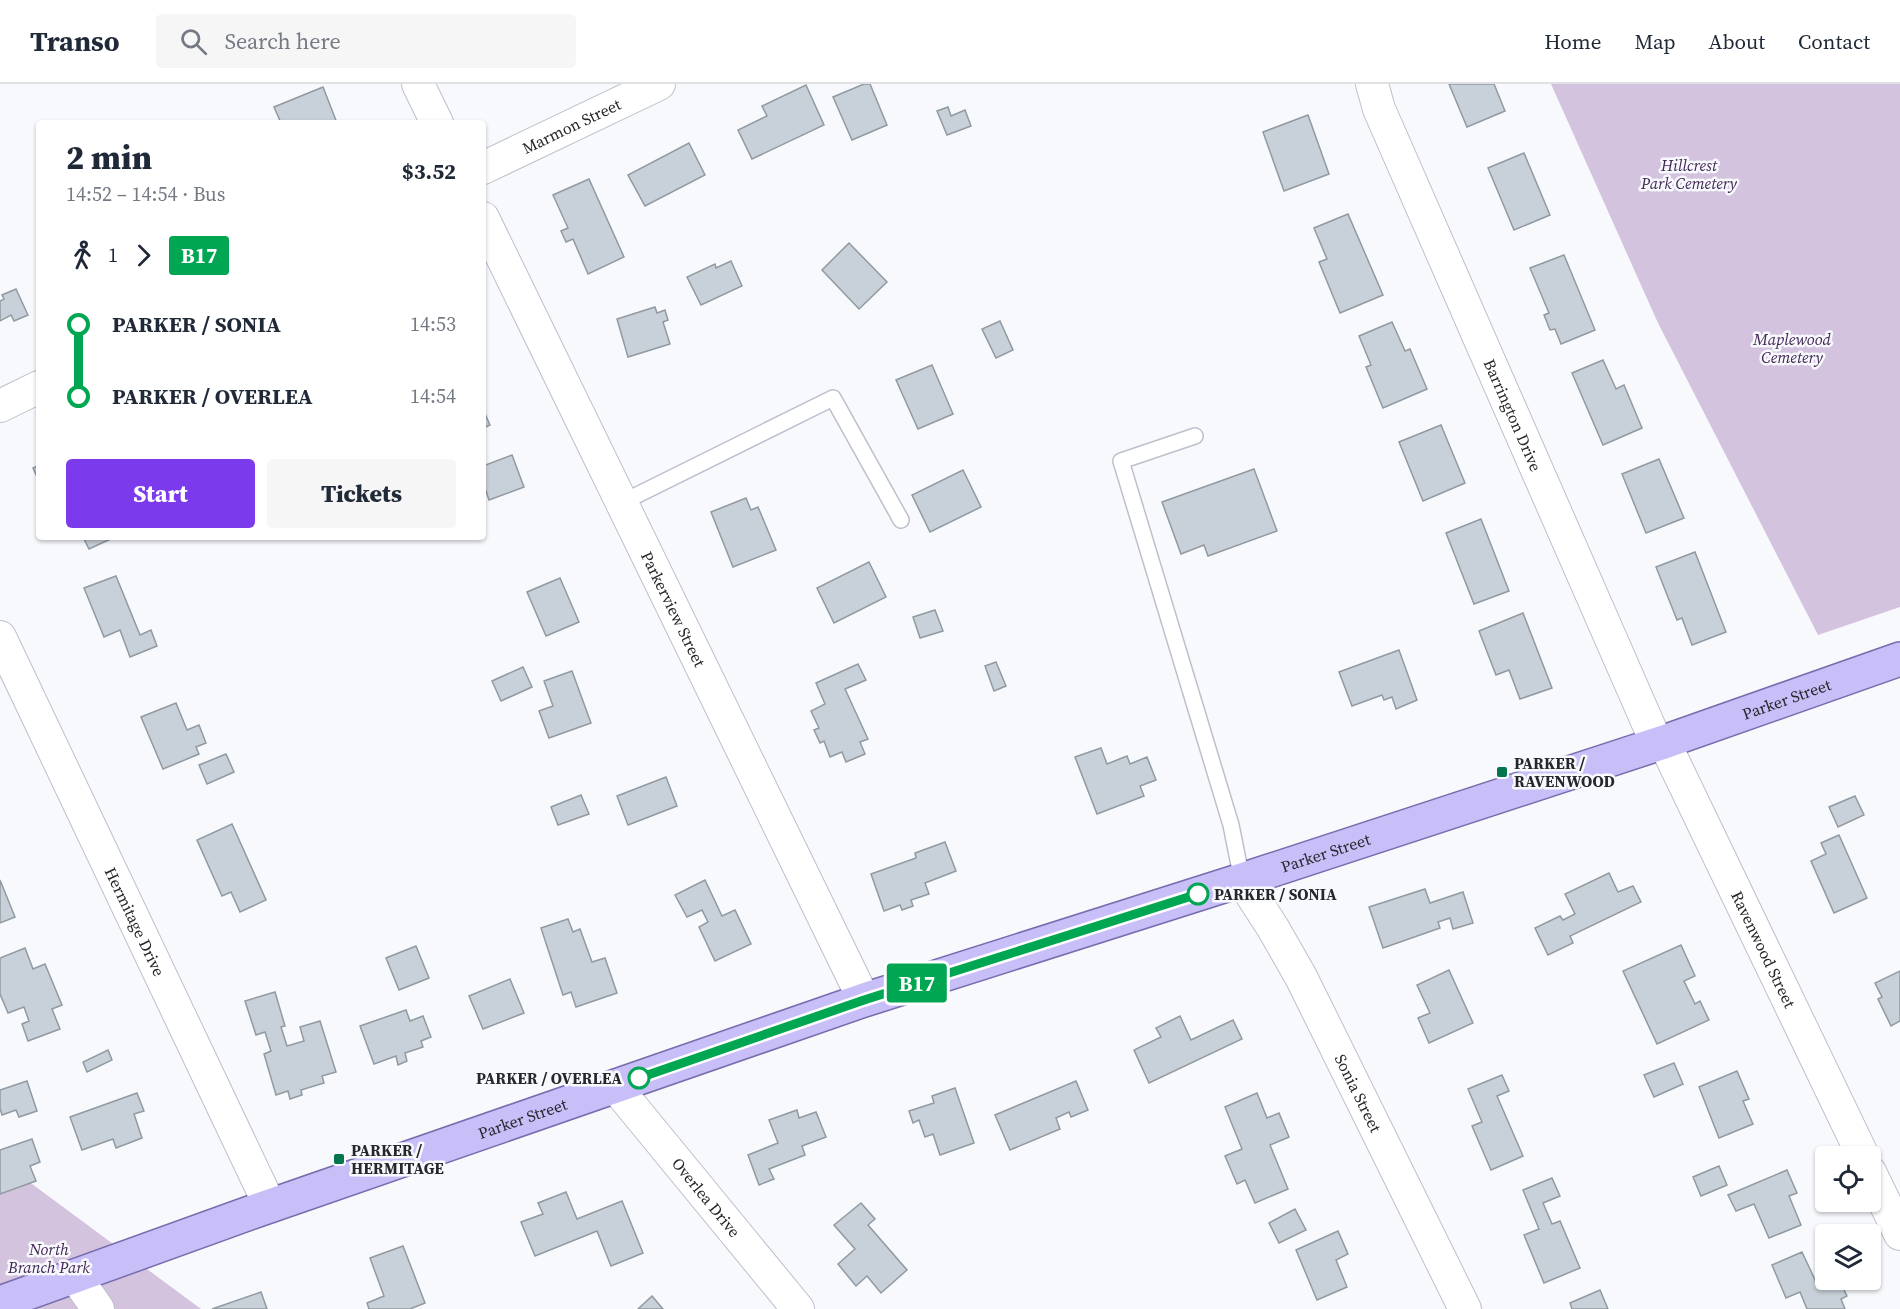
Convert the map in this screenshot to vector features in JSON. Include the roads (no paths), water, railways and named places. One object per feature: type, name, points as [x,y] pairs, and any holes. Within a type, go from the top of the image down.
[{"type":"main road","name":"Parker Street","points":[[0,1303],[270,1206],[864,1000],[1242,880],[1660,743],[1900,659]]},
{"type":"street","points":[[418,84],[436,120]]},
{"type":"street","name":"Marmon Street","points":[[486,167],[659,84]]},
{"type":"street","name":"Barrington Drive","points":[[1372,84],[1378,109],[1660,743]]},
{"type":"street","name":"Parkerview Street","points":[[486,224],[864,1000]]},
{"type":"street","points":[[0,406],[36,388]]},
{"type":"street","name":"Hermitage Drive","points":[[0,637],[270,1206]]},
{"type":"street","name":"Ravenwood Street","points":[[1660,743],[1858,1146]]},
{"type":"street","name":"Sonia Street","points":[[1242,880],[1301,977],[1465,1309]]},
{"type":"street","name":"Overlea Drive","points":[[615,1086],[798,1309]]},
{"type":"street","points":[[1881,1195],[1900,1234]]},
{"type":"street","points":[[75,1276],[98,1309]]},
{"type":"lane","points":[[621,503],[833,398],[901,520]]},
{"type":"lane","points":[[1195,436],[1121,461],[1231,825],[1242,880]]},
{"type":"place","name":"PARKER / RAVENWOOD","points":[[1502,772]]},
{"type":"place","name":"PARKER / SONIA","points":[[1198,894]]},
{"type":"place","name":"PARKER / OVERLEA","points":[[639,1078]]},
{"type":"place","name":"PARKER / HERMITAGE","points":[[339,1159]]},
{"type":"park label","name":"Hillcrest Park Cemetery","points":[[1689,174]]},
{"type":"park label","name":"Maplewood Cemetery","points":[[1792,348]]},
{"type":"park label","name":"North Branch Park","points":[[49,1258]]}]
